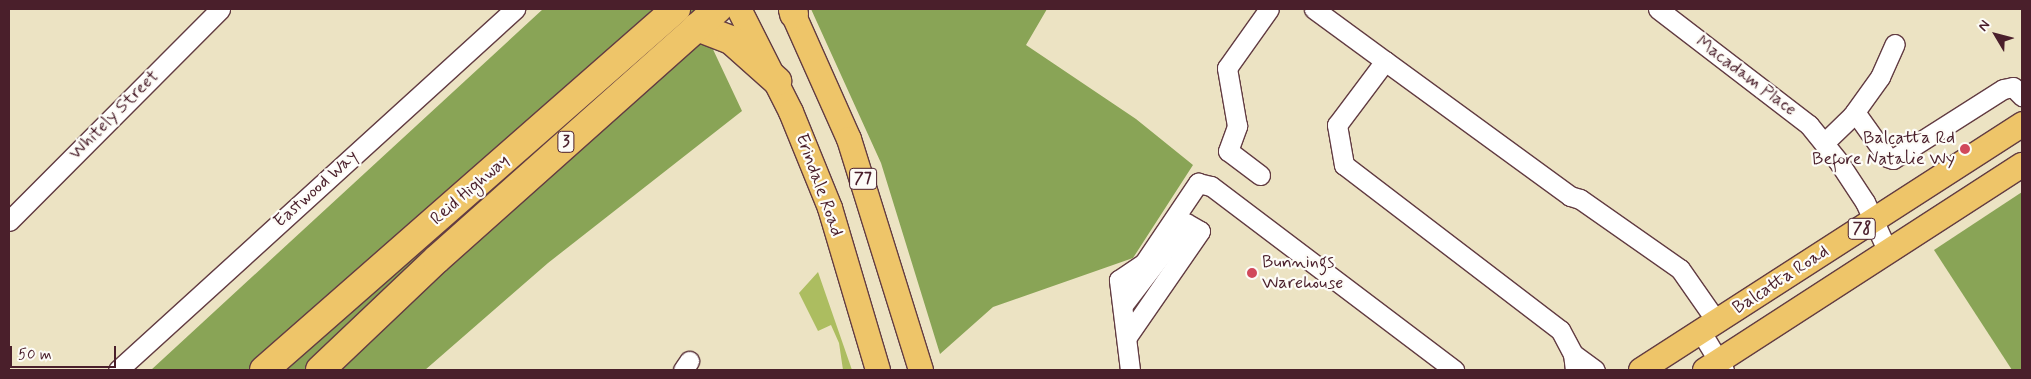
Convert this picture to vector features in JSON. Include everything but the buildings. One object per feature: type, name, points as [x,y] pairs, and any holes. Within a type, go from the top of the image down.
[{"type":"highway","points":[[583,89],[653,9]]},
{"type":"highway","name":"Reid Highway","points":[[264,370],[676,9]]},
{"type":"highway","name":"Reid Highway","points":[[320,370],[436,259],[718,9]]},
{"type":"highway","points":[[697,27],[731,40],[777,81]]},
{"type":"main road","name":"Erindale Road","points":[[739,9],[777,81],[830,208],[878,370]]},
{"type":"main road","name":"77","points":[[793,11],[850,139],[921,370]]},
{"type":"main road","name":"Balcatta Road","points":[[1641,370],[2022,124]]},
{"type":"main road","name":"Balcatta Road","points":[[1716,367],[2022,165]]},
{"type":"street","name":"Whitely Street","points":[[13,210],[220,9]]},
{"type":"street","name":"Eastwood Way","points":[[118,370],[515,9]]},
{"type":"street","points":[[1260,175],[1228,151],[1237,126],[1227,68],[1269,9]]},
{"type":"street","points":[[1314,9],[1570,196],[1580,198],[1680,269],[1709,327],[1716,367]]},
{"type":"street","name":"Macadam Place","points":[[1658,9],[1789,108],[1824,144],[1865,202],[1888,252]]},
{"type":"street","points":[[1824,144],[1855,112],[1880,77],[1895,44]]},
{"type":"street","points":[[1385,61],[1337,125],[1344,165],[1560,330],[1574,362],[1595,370]]},
{"type":"street","points":[[1855,112],[1887,157],[1893,159],[2003,89],[2013,88],[2022,96]]},
{"type":"street","points":[[1130,370],[1119,280],[1144,263],[1198,183],[1211,186],[1454,370]]},
{"type":"street","points":[[1123,305],[1186,223],[1200,231],[1200,235],[1127,337]]},
{"type":"green space","points":[[543,9],[694,9],[742,111],[548,263],[425,370],[151,370]]},
{"type":"green space","points":[[811,9],[1047,9],[1026,45],[1136,119],[1193,165],[1133,258],[993,307],[940,354],[881,163]]},
{"type":"green space","points":[[2022,192],[2022,370],[2012,370],[1934,250]]},
{"type":"green space","points":[[818,272],[852,370],[843,370],[839,343],[831,325],[818,331],[799,293]]},
{"type":"place","name":"Balcatta Rd Before Natalie Wy","points":[[1965,149]]},
{"type":"place","name":"Bunnings Warehouse","points":[[1252,273]]}]
